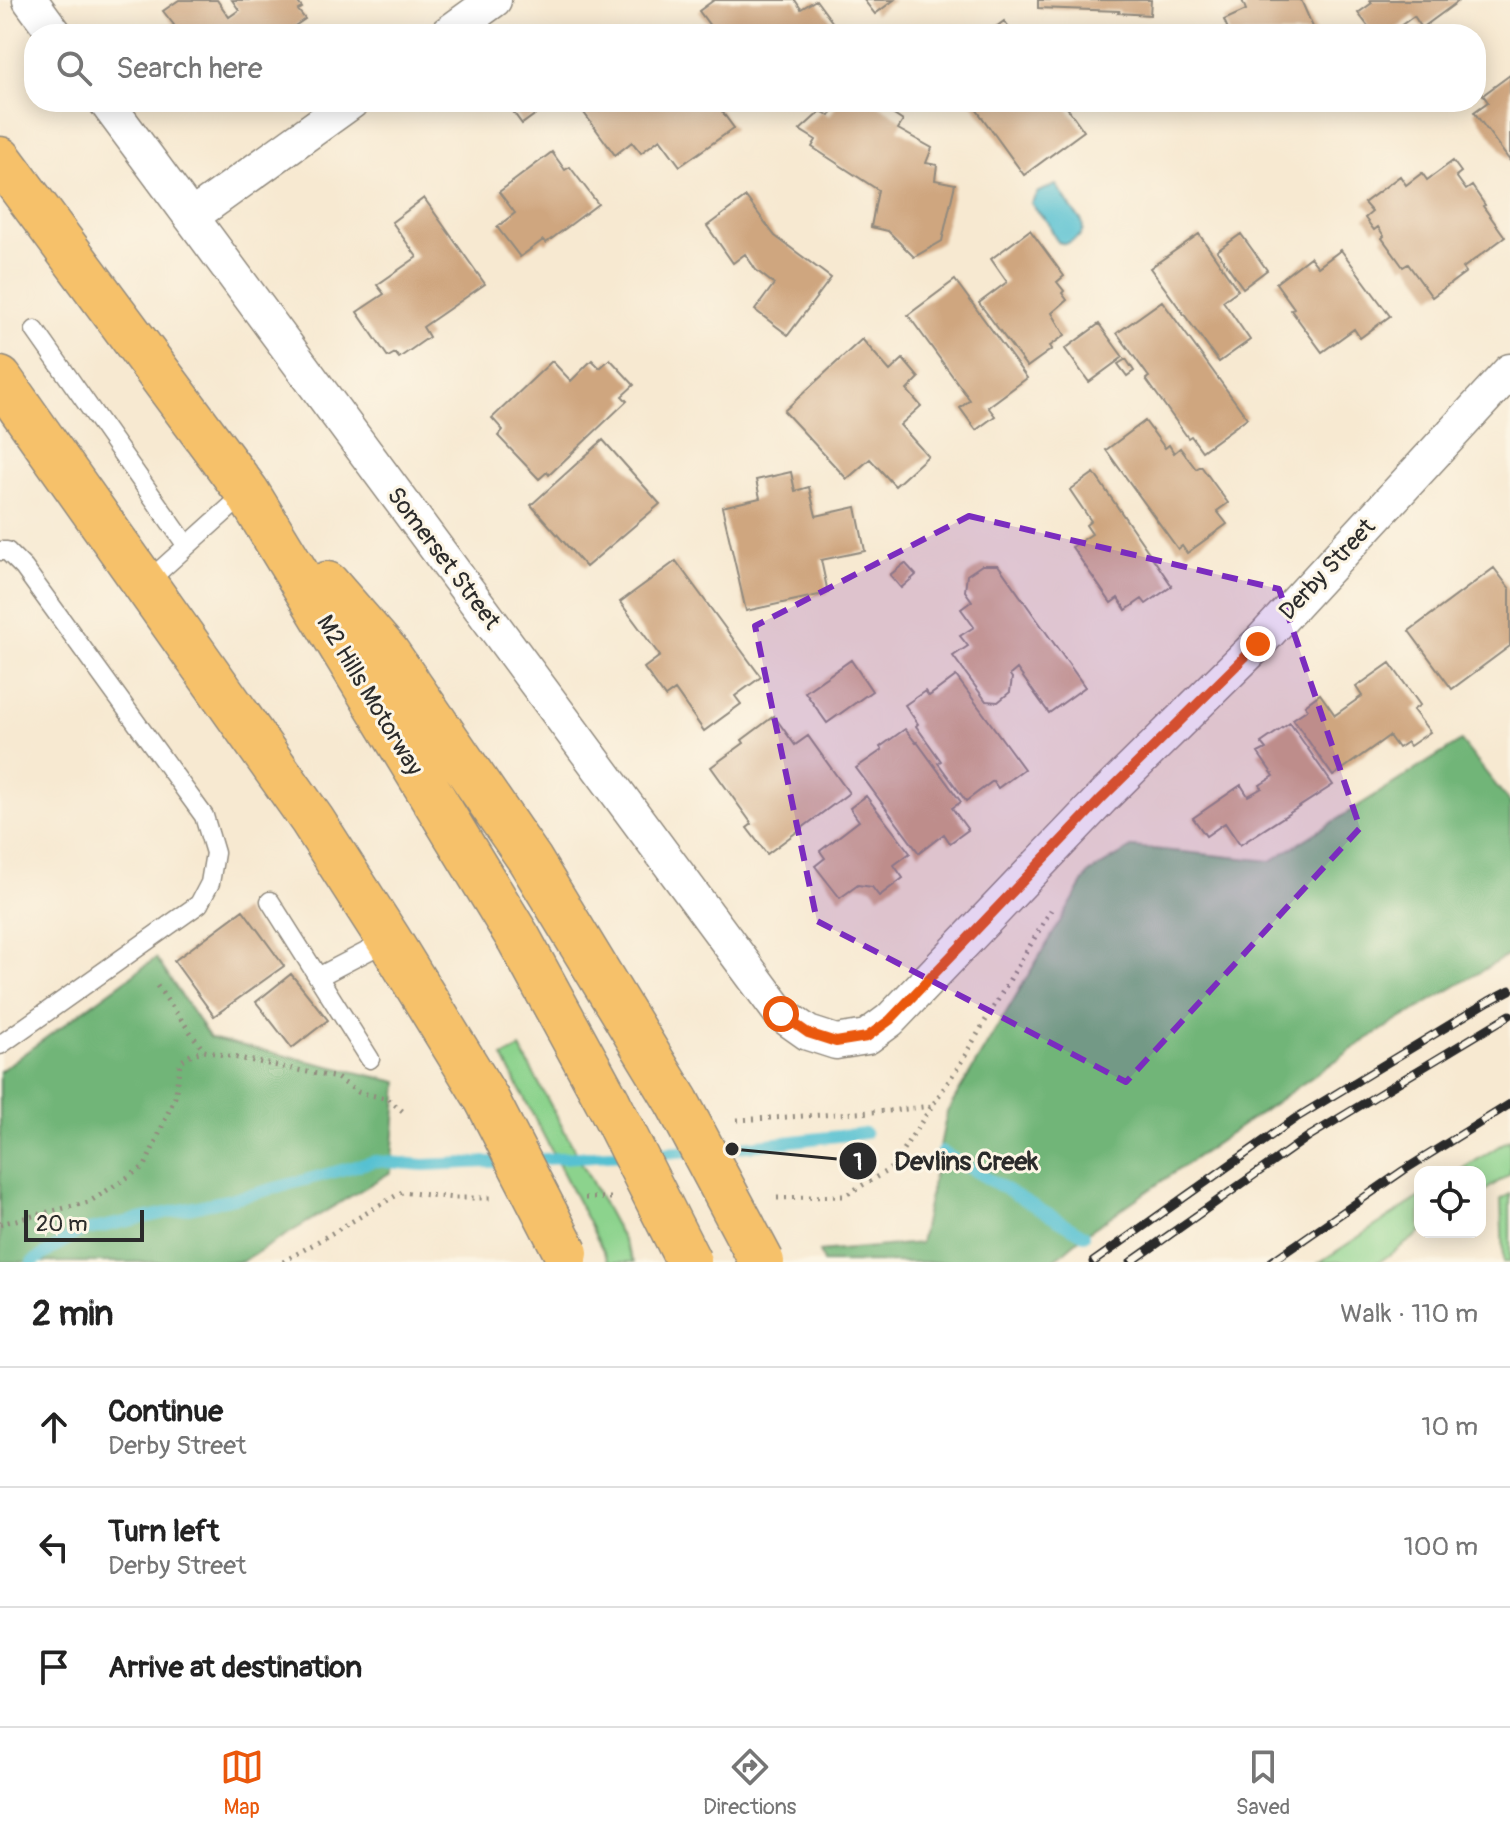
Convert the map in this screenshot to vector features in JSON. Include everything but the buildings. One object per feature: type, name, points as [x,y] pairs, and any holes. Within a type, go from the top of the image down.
[{"type":"highway","name":"M2 Hills Motorway","points":[[0,159],[247,492],[519,939],[608,1102],[689,1262]]},
{"type":"highway","points":[[0,379],[312,820],[486,1098],[568,1258]]},
{"type":"highway","points":[[247,492],[388,654],[530,860],[677,1102],[762,1262]]},
{"type":"street","points":[[30,0],[48,24]]},
{"type":"street","points":[[461,24],[494,0]]},
{"type":"street","name":"Somerset Street","points":[[113,112],[781,1014]]},
{"type":"street","points":[[191,217],[337,112]]},
{"type":"street","name":"Derby Street","points":[[781,1014],[808,1033],[836,1042],[867,1037],[890,1020],[1102,798],[1258,644],[1510,371]]},
{"type":"lane","points":[[35,330],[187,546]]},
{"type":"lane","points":[[144,585],[247,492]]},
{"type":"lane","points":[[0,551],[7,551],[24,568],[204,816],[215,853],[210,883],[199,904],[0,1045]]},
{"type":"lane","points":[[270,901],[370,1059]]},
{"type":"lane","points":[[318,977],[389,940]]},
{"type":"path","points":[[770,1198],[844,1196],[890,1169],[933,1106],[1051,910]]},
{"type":"path","points":[[157,986],[204,1051]]},
{"type":"path","points":[[0,1224],[89,1202],[145,1166],[175,1097],[180,1062],[192,1054],[204,1051],[337,1078],[358,1092],[388,1099],[405,1113]]},
{"type":"path","points":[[737,1120],[933,1106]]},
{"type":"path","points":[[283,1262],[402,1192],[455,1198],[502,1198]]},
{"type":"path","points":[[581,1198],[613,1198]]},
{"type":"highlighted area","points":[[969,516],[1279,589],[1360,828],[1126,1082],[817,921],[755,626]]},
{"type":"green space","points":[[1461,741],[1510,803],[1510,954],[1367,1039],[1084,1235],[1052,1262],[823,1262],[819,1252],[920,1243],[947,1112],[1089,873],[1133,847],[1271,861]]},
{"type":"green space","points":[[156,958],[210,1038],[398,1082],[391,1172],[241,1262],[0,1262],[0,1071]]},
{"type":"green space","points":[[520,1048],[634,1262],[609,1262],[503,1057]]},
{"type":"green space","points":[[1510,1139],[1510,1174],[1486,1190],[1486,1166],[1467,1166]]},
{"type":"green space","points":[[1510,1194],[1510,1262],[1503,1262],[1501,1199]]},
{"type":"green space","points":[[1414,1201],[1414,1238],[1379,1262],[1320,1262]]},
{"type":"water","points":[[1056,185],[1082,221],[1080,236],[1066,244],[1058,242],[1049,224],[1031,203],[1038,192]]},
{"type":"waterway","points":[[713,1150],[865,1133]]},
{"type":"waterway","points":[[645,1154],[694,1151]]},
{"type":"waterway","points":[[942,1152],[1084,1235]]},
{"type":"waterway","points":[[529,1160],[626,1154]]},
{"type":"waterway","points":[[32,1262],[79,1232],[253,1194],[375,1161],[424,1165],[511,1161]]},
{"type":"railway","points":[[1093,1262],[1296,1118],[1510,990]]},
{"type":"railway","points":[[1131,1262],[1308,1137],[1510,1015]]},
{"type":"railway","points":[[1271,1262],[1404,1170],[1510,1104]]},
{"type":"place","name":"Devlins Creek","points":[[732,1149]]},
{"type":"route","points":[[781,1014],[808,1033],[836,1042],[867,1037],[890,1020],[1102,798],[1258,644]]}]
